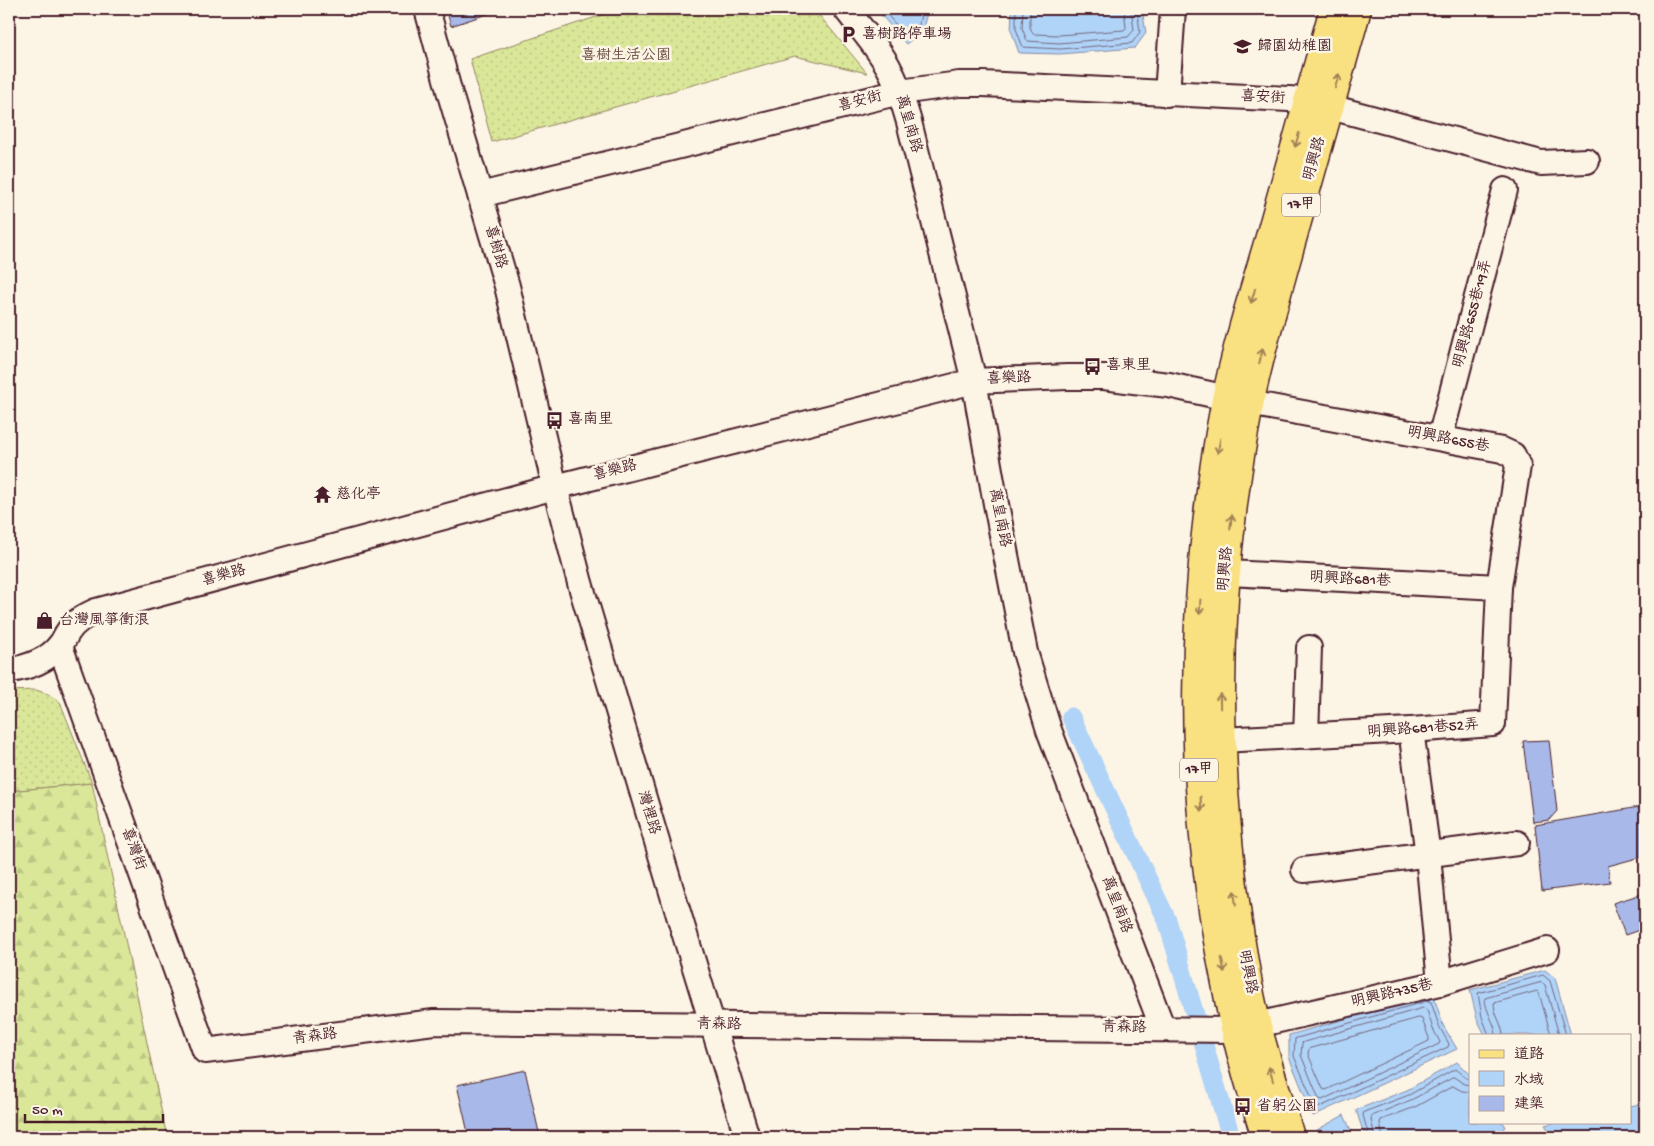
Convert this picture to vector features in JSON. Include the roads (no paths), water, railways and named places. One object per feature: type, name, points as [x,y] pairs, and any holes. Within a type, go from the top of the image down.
[{"type":"main road","name":"明興路","points":[[1319,104],[1334,9]]},
{"type":"main road","name":"明興路","points":[[1290,1137],[1242,1028],[1238,927],[1226,828],[1221,740],[1220,653],[1213,573],[1212,481],[1238,400],[1247,317],[1319,104],[1357,9]]},
{"type":"main road","name":"明興路","points":[[1213,573],[1197,656],[1197,738],[1203,833],[1216,929],[1242,1028],[1266,1137]]},
{"type":"street","name":"喜樹路","points":[[427,9],[507,286],[555,487]]},
{"type":"street","name":"萬皇南路","points":[[846,9],[880,52],[900,92],[974,380],[1025,652],[1049,730],[1164,1029]]},
{"type":"street","points":[[1167,94],[1173,9]]},
{"type":"street","name":"喜安街","points":[[480,195],[900,92],[959,84],[1167,94],[1319,104],[1541,163],[1586,160]]},
{"type":"street","name":"明興路655巷19弄","points":[[1440,438],[1505,190]]},
{"type":"street","name":"喜樂路","points":[[9,670],[20,669],[42,660],[60,646],[70,630],[81,619],[96,611],[555,487],[974,380],[1067,377],[1104,378],[1168,385],[1238,400]]},
{"type":"street","name":"明興路655巷","points":[[1238,400],[1502,450],[1513,455],[1518,466],[1499,587]]},
{"type":"street","name":"灣裡路","points":[[555,487],[580,583],[747,1137]]},
{"type":"street","name":"明興路681巷","points":[[1213,573],[1499,587]]},
{"type":"street","name":"明興路681巷52弄","points":[[1221,740],[1493,724],[1499,587]]},
{"type":"street","name":"喜灣街","points":[[60,646],[205,1051]]},
{"type":"street","points":[[1306,736],[1309,648]]},
{"type":"street","points":[[1411,730],[1428,855],[1440,983]]},
{"type":"street","points":[[1304,870],[1517,843]]},
{"type":"street","name":"明興路735巷","points":[[1242,1028],[1440,983],[1547,950]]},
{"type":"street","name":"青森路","points":[[205,1051],[434,1022],[1164,1029],[1242,1028]]},
{"type":"water","points":[[876,9],[928,9],[922,32],[906,44]]},
{"type":"water","points":[[1012,9],[1142,9],[1146,33],[1135,48],[1060,54],[1019,53],[1011,30]]},
{"type":"water","points":[[1545,970],[1555,978],[1571,1034],[1484,1034],[1477,1019],[1470,990]]},
{"type":"water","points":[[1433,994],[1443,1025],[1457,1049],[1313,1116],[1289,1057],[1289,1035]]},
{"type":"water","points":[[1457,1062],[1469,1074],[1469,1124],[1504,1124],[1506,1127],[1494,1137],[1365,1137],[1356,1110],[1407,1090]]},
{"type":"water","points":[[1645,1103],[1645,1137],[1553,1137],[1545,1125],[1632,1124],[1632,1106]]},
{"type":"water","points":[[1344,1115],[1354,1137],[1319,1137],[1317,1130]]},
{"type":"waterway","points":[[1071,717],[1167,920],[1231,1137]]},
{"type":"place","name":"喜樹路停車場","points":[[848,35]]},
{"type":"place","name":"歸園幼稚園","points":[[1243,47]]},
{"type":"place","name":"喜東里","points":[[1092,366]]},
{"type":"place","name":"喜南里","points":[[554,420]]},
{"type":"place","name":"慈化亭","points":[[322,495]]},
{"type":"place","name":"台灣風箏衝浪","points":[[45,621]]},
{"type":"place","name":"省躬公園","points":[[1243,1107]]},
{"type":"park label","name":"喜樹生活公園","points":[[626,56]]}]
